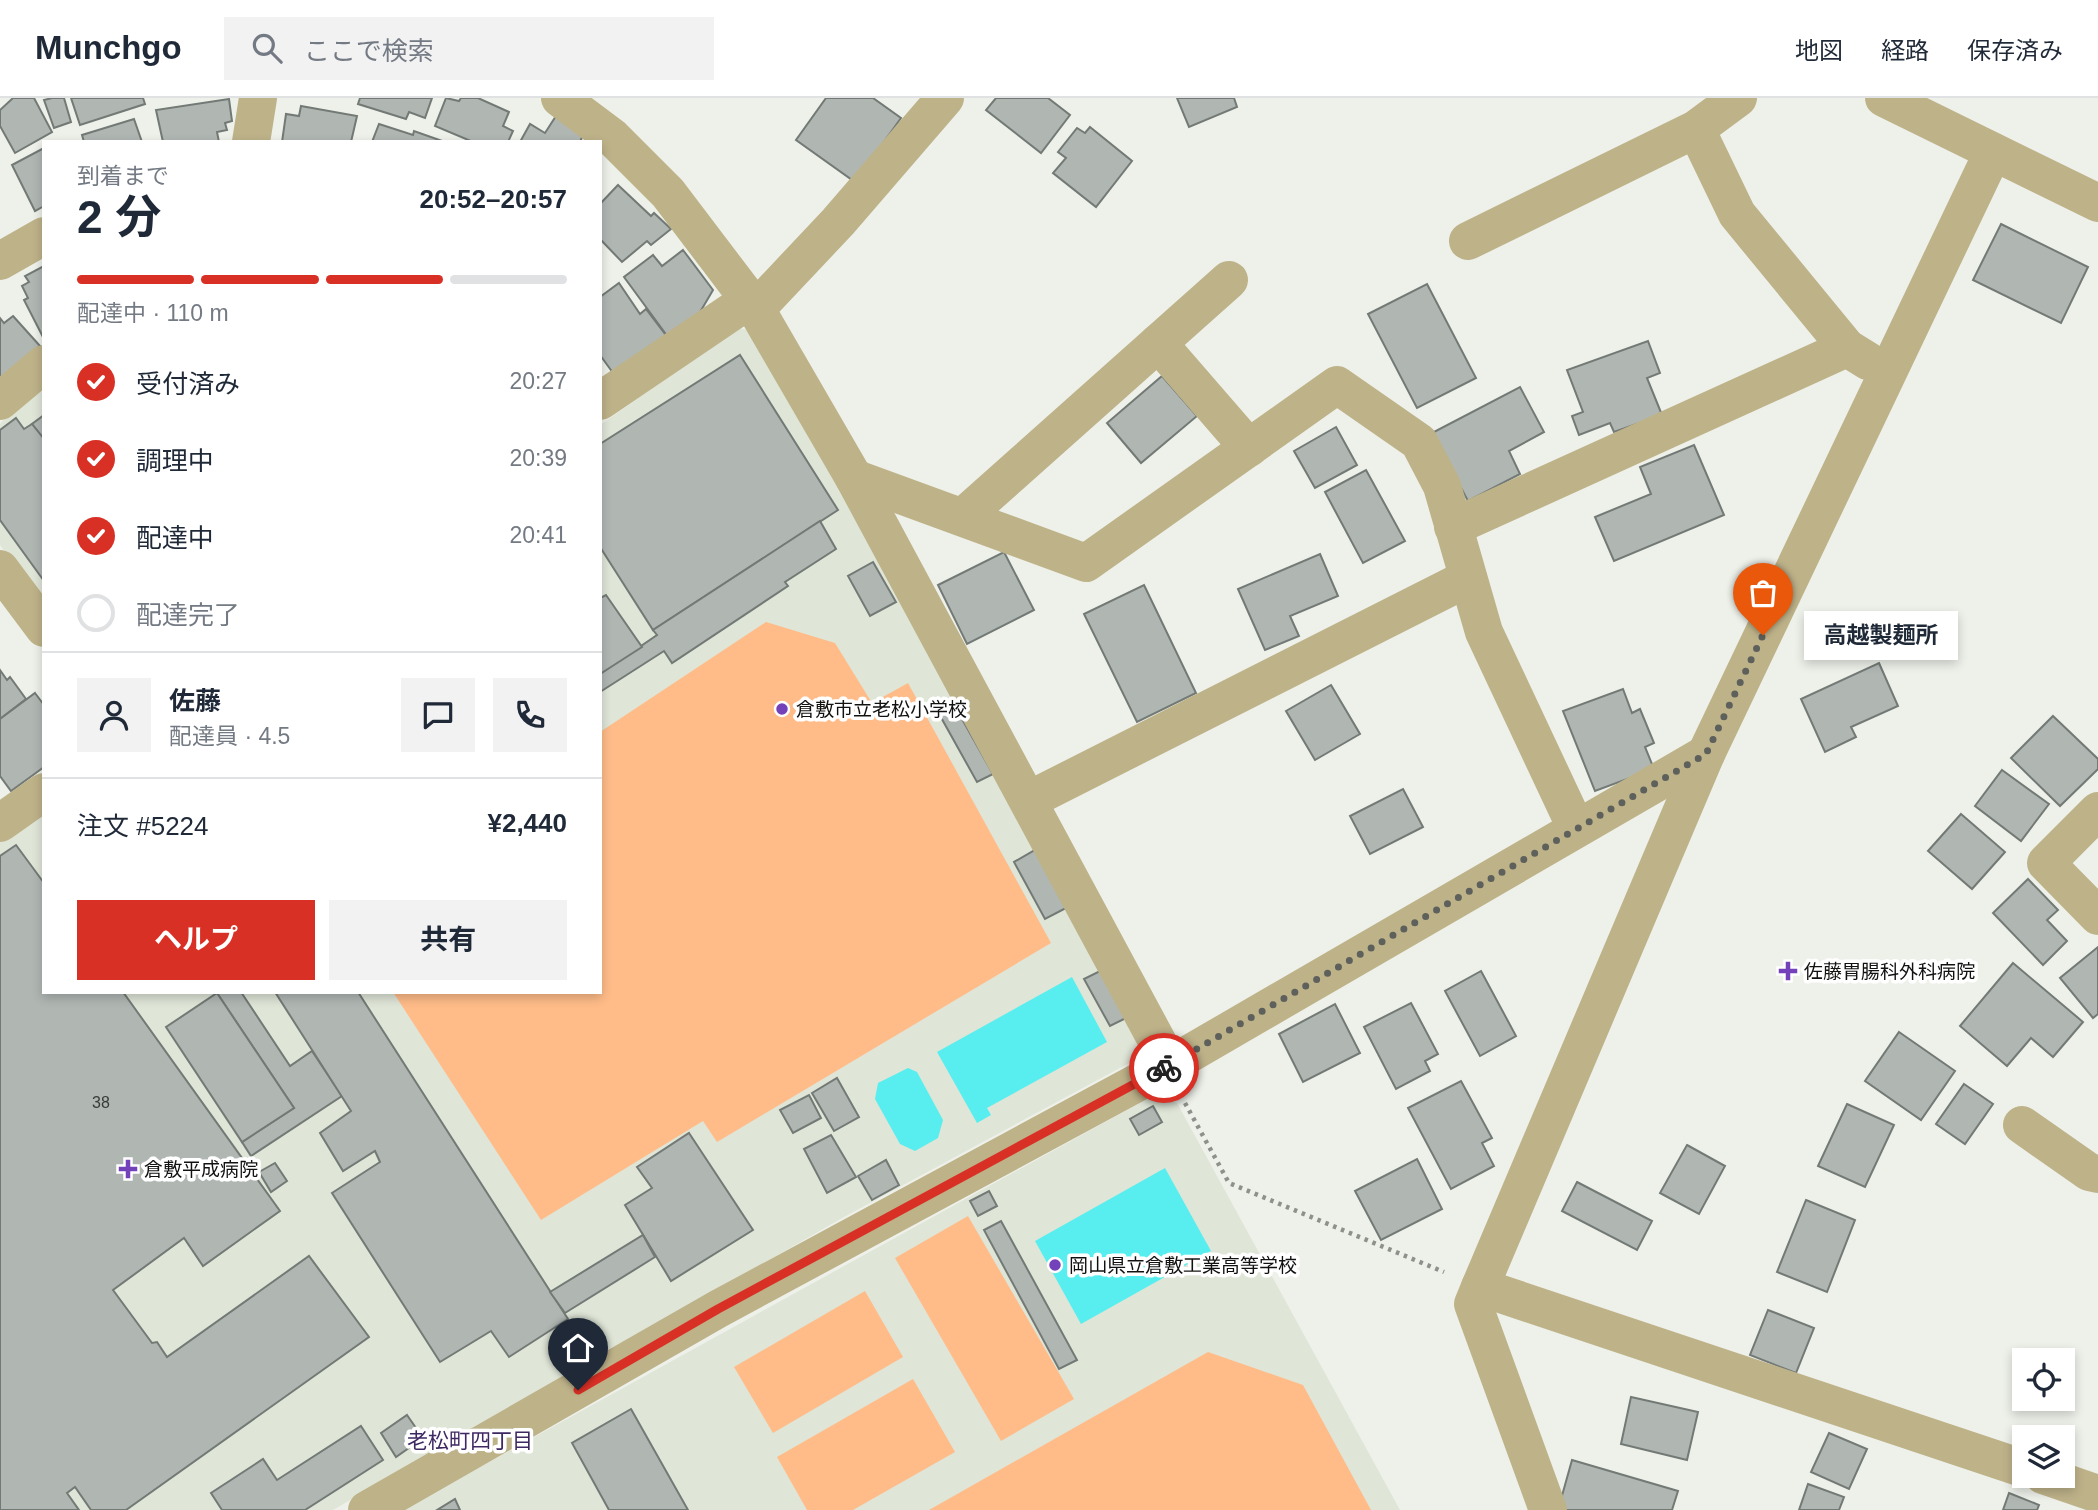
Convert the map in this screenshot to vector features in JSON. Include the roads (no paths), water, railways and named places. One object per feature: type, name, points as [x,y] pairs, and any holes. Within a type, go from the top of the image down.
[{"type":"street","points":[[251,140],[258,98]]},
{"type":"street","points":[[560,98],[612,137],[668,193],[753,305],[854,478],[1029,800],[1167,1066]]},
{"type":"street","points":[[1468,241],[1696,129],[1738,98]]},
{"type":"street","points":[[1884,98],[2098,203]]},
{"type":"street","points":[[602,396],[753,305],[838,222],[934,102]]},
{"type":"street","points":[[1696,129],[1737,214],[1847,348],[1888,374]]},
{"type":"street","points":[[1549,1510],[1474,1304],[1706,754],[1993,152]]},
{"type":"street","points":[[0,261],[42,237]]},
{"type":"street","points":[[963,517],[1229,280]]},
{"type":"street","points":[[1158,343],[1249,448]]},
{"type":"street","points":[[1453,527],[1847,348]]},
{"type":"street","points":[[0,401],[42,366]]},
{"type":"street","points":[[854,478],[1086,563],[1336,385],[1419,442],[1442,485],[1484,632],[1576,828]]},
{"type":"street","points":[[0,569],[23,618]]},
{"type":"street","points":[[1029,800],[1468,578]]},
{"type":"street","points":[[367,1510],[718,1309],[1167,1066],[1706,754]]},
{"type":"street","points":[[0,823],[42,793]]},
{"type":"street","points":[[2098,811],[2046,863],[2098,916]]},
{"type":"street","points":[[2022,1125],[2089,1172],[2098,1174]]},
{"type":"street","points":[[1480,1287],[2012,1465]]},
{"type":"street","points":[[2075,1486],[2098,1494]]},
{"type":"water","points":[[1072,977],[1107,1042],[987,1108],[991,1115],[977,1123],[937,1052]]},
{"type":"water","points":[[908,1068],[917,1072],[943,1120],[938,1138],[915,1151],[900,1144],[875,1099],[878,1083]]},
{"type":"water","points":[[1165,1168],[1211,1251],[1081,1324],[1035,1241]]},
{"type":"place","name":"高越製麺所","points":[[1763,635]]},
{"type":"place","name":"倉敷市立老松小学校","points":[[782,709]]},
{"type":"place","name":"佐藤胃腸科外科病院","points":[[1788,971]]},
{"type":"place","name":"倉敷平成病院","points":[[128,1169]]},
{"type":"place","name":"岡山県立倉敷工業高等学校","points":[[1055,1265]]},
{"type":"district","name":"老松町四丁目","points":[[470,1441]]}]
